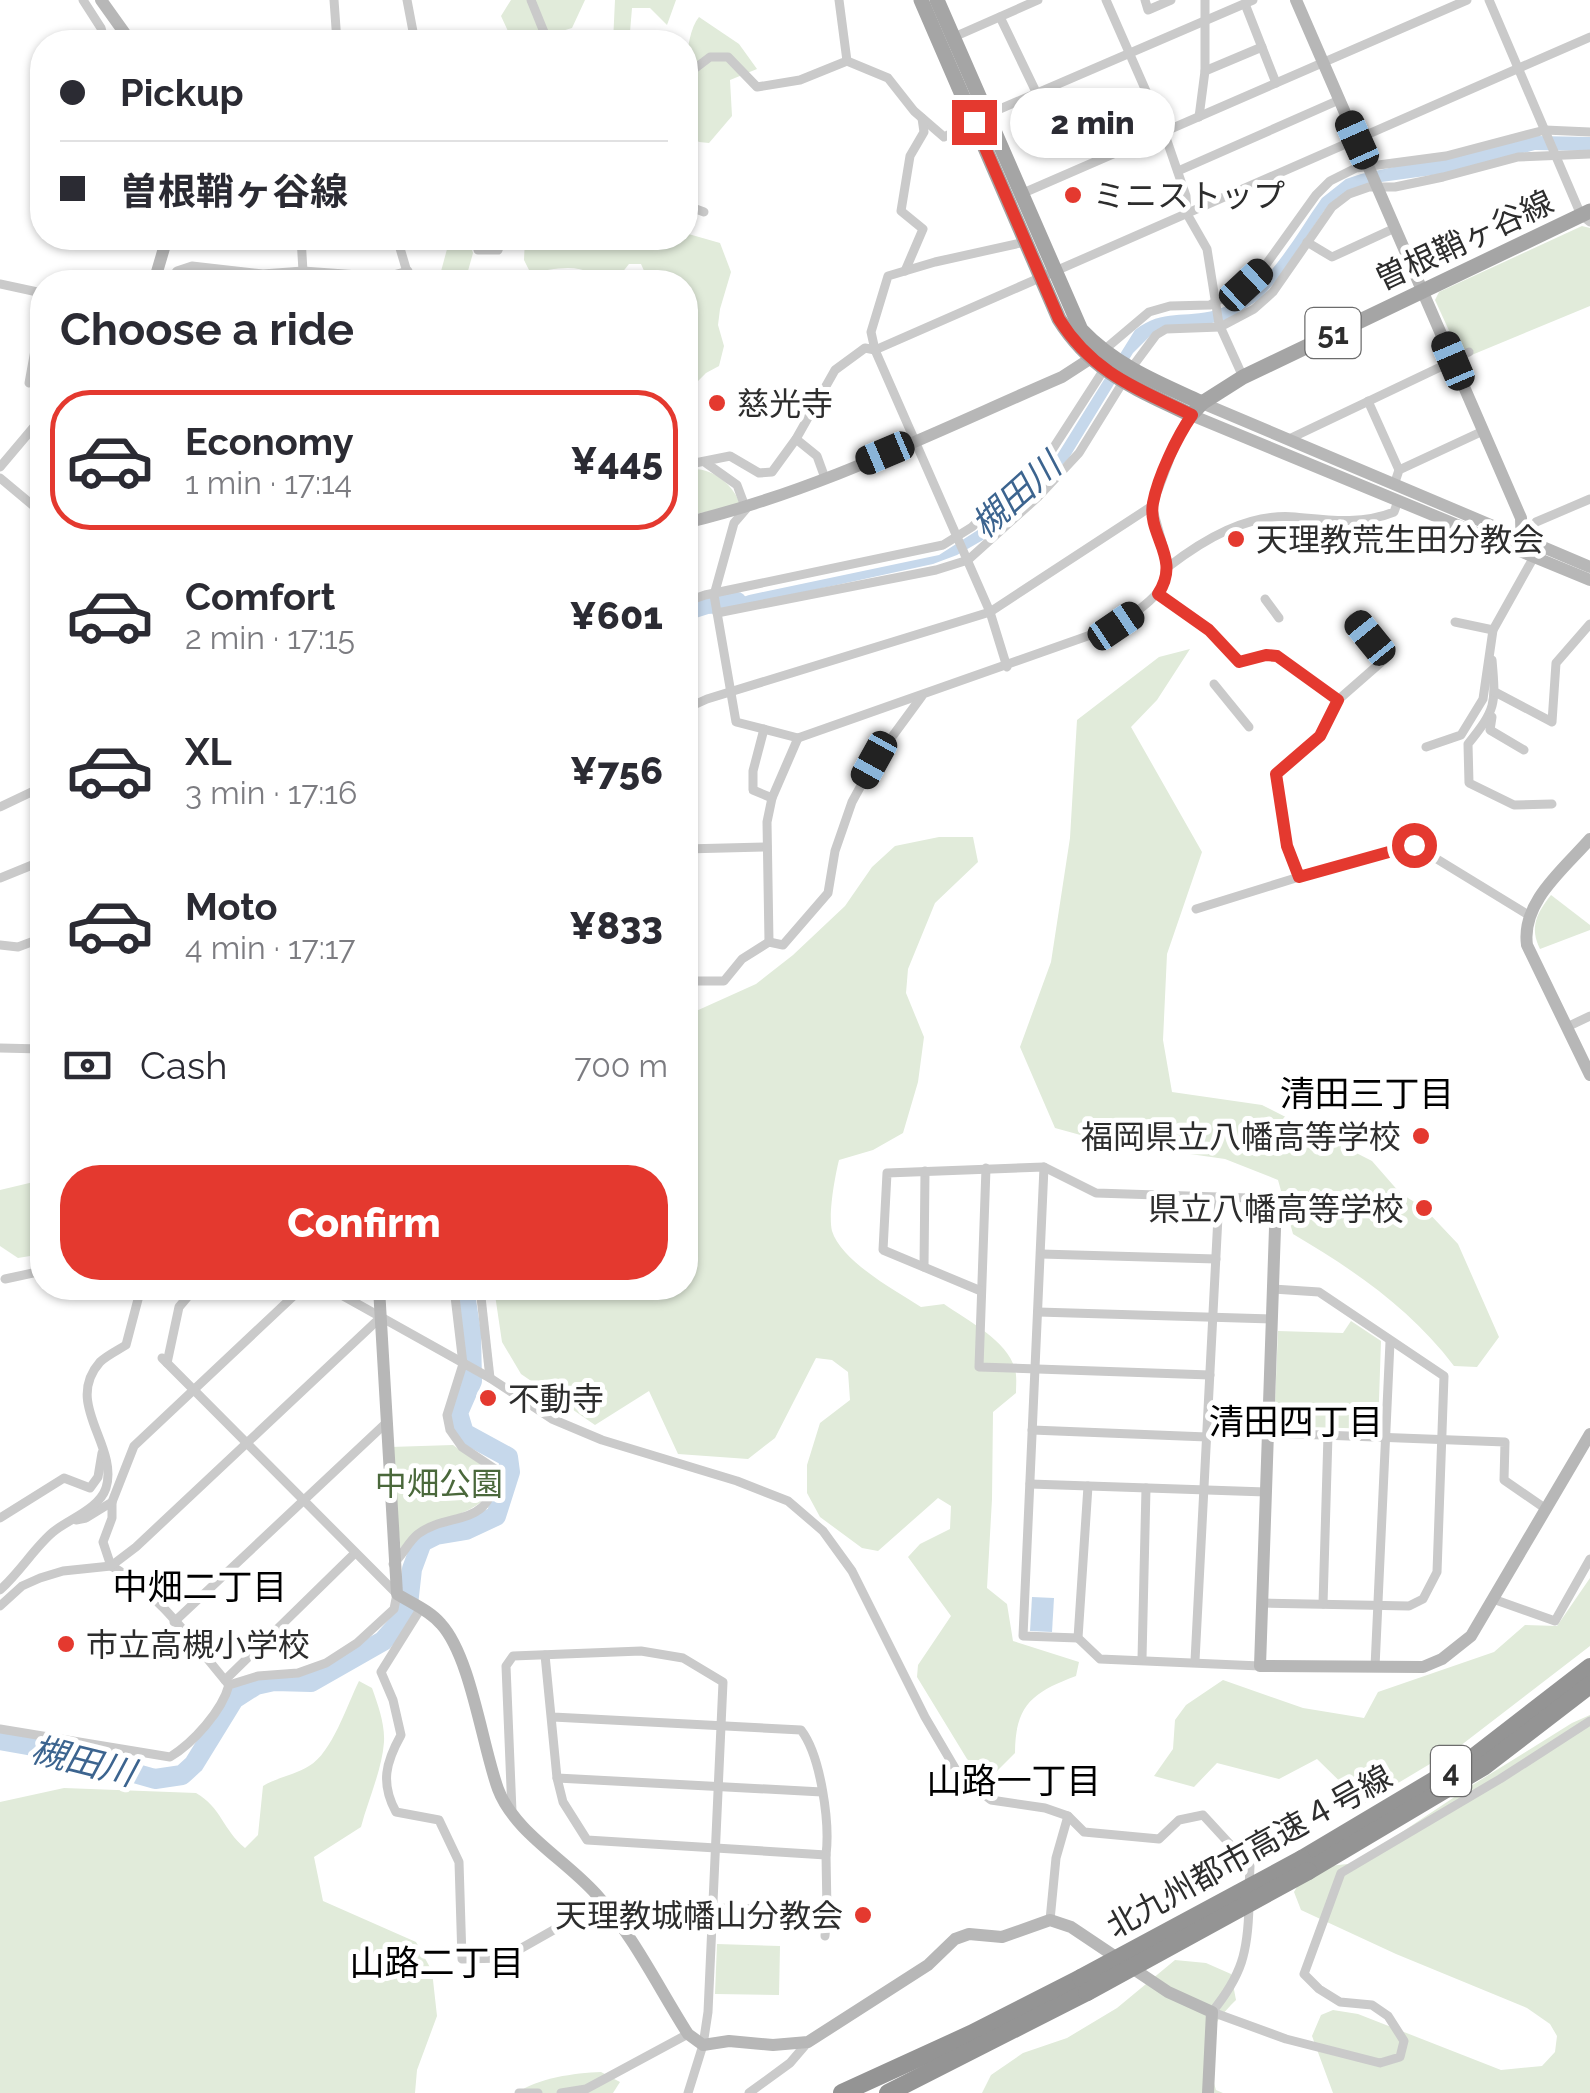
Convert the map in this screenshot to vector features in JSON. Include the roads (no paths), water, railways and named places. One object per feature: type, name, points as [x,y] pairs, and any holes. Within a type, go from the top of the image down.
[{"type":"highway","name":"北九州都市高速４号線","points":[[1305,1865],[1475,1756],[1590,1667]]},
{"type":"highway","name":"北九州都市高速４号線","points":[[1084,1985],[1484,1767],[1590,1685]]},
{"type":"highway","points":[[842,2093],[1084,1985]]},
{"type":"highway","points":[[888,2093],[1084,1985]]},
{"type":"main road","points":[[920,0],[1021,194],[1059,319],[1102,360],[1197,409]]},
{"type":"main road","points":[[937,0],[954,37],[1025,242],[1048,273]]},
{"type":"main road","name":"曽根鞘ヶ谷線","points":[[1197,409],[1243,377],[1423,289],[1587,216]]},
{"type":"street","points":[[83,0],[101,30]]},
{"type":"street","points":[[101,0],[122,30]]},
{"type":"street","points":[[334,0],[334,30]]},
{"type":"street","points":[[406,0],[412,30]]},
{"type":"street","points":[[531,0],[543,30]]},
{"type":"street","points":[[839,0],[847,62]]},
{"type":"street","points":[[954,37],[1038,0]]},
{"type":"street","points":[[1106,0],[1164,132],[1186,196],[1188,214],[1206,249],[1220,326],[1243,377]]},
{"type":"street","points":[[1146,0],[1148,10],[1171,0]]},
{"type":"street","points":[[1200,116],[1205,71],[1205,0]]},
{"type":"street","points":[[1296,0],[1423,289],[1461,356],[1482,431],[1521,518],[1526,548]]},
{"type":"street","points":[[1428,0],[1434,14]]},
{"type":"street","points":[[1021,194],[1466,0]]},
{"type":"street","points":[[1488,0],[1553,152],[1587,216]]},
{"type":"street","points":[[698,66],[710,57],[728,57],[757,86],[800,80],[847,62],[888,78],[922,118],[944,136],[1249,2],[1276,83]]},
{"type":"street","points":[[1000,17],[1037,94]]},
{"type":"street","points":[[698,464],[730,456],[760,474],[772,472],[835,370],[865,348],[874,350],[1590,37]]},
{"type":"street","points":[[1205,71],[1262,47]]},
{"type":"street","points":[[1178,171],[1339,100]]},
{"type":"street","points":[[905,271],[923,229],[900,211],[910,156],[924,132],[922,118]]},
{"type":"street","points":[[1373,176],[1504,138],[1546,132],[1590,132]]},
{"type":"street","points":[[698,599],[905,555],[956,539],[1052,450],[1102,360],[1149,312],[1170,306],[1214,306],[1246,285],[1262,270],[1330,181],[1373,176],[1443,177],[1518,156],[1553,152],[1590,154]]},
{"type":"street","points":[[717,611],[936,570],[965,557],[1038,497],[1079,453],[1125,375],[1156,335],[1166,329],[1220,326],[1254,309],[1272,292],[1332,207],[1369,186],[1373,176]]},
{"type":"street","points":[[698,210],[704,212]]},
{"type":"street","points":[[1307,242],[1332,257],[1395,228]]},
{"type":"street","points":[[1006,666],[990,612],[874,350],[871,332],[888,276],[1025,242]]},
{"type":"street","points":[[0,284],[30,290]]},
{"type":"street","points":[[1289,440],[1461,356]]},
{"type":"street","points":[[698,521],[776,498],[1102,360]]},
{"type":"street","points":[[29,382],[30,377]]},
{"type":"street","points":[[1368,401],[1398,470],[1394,485]]},
{"type":"street","points":[[1197,409],[1289,440],[1394,485],[1590,580]]},
{"type":"street","points":[[1197,409],[1398,502],[1590,567]]},
{"type":"street","points":[[746,509],[734,523],[714,595],[736,722],[798,738],[1116,626],[1158,594],[1167,580],[1168,567],[1152,506],[1180,432],[1197,409]]},
{"type":"street","points":[[0,467],[30,431]]},
{"type":"street","points":[[1398,470],[1482,431]]},
{"type":"street","points":[[796,438],[817,456],[826,478]]},
{"type":"street","points":[[706,463],[737,485],[746,509]]},
{"type":"street","points":[[766,474],[776,498]]},
{"type":"street","points":[[0,478],[30,503]]},
{"type":"street","points":[[1426,747],[1461,735],[1483,699],[1494,630],[1536,522],[1590,499]]},
{"type":"street","points":[[1168,567],[1201,541],[1232,528],[1292,516],[1316,520],[1376,519],[1394,512],[1398,502]]},
{"type":"street","points":[[698,704],[990,612],[1152,506]]},
{"type":"street","points":[[1158,594],[1209,630],[1239,662],[1277,656],[1338,700]]},
{"type":"street","points":[[1265,599],[1279,618]]},
{"type":"street","points":[[1299,877],[1287,846],[1276,774],[1320,736],[1338,700],[1386,658],[1354,618]]},
{"type":"street","points":[[1455,622],[1494,630]]},
{"type":"street","points":[[1495,692],[1552,722],[1556,663],[1590,624]]},
{"type":"street","points":[[1491,648],[1495,692],[1490,730],[1524,750]]},
{"type":"street","points":[[1214,684],[1249,727]]},
{"type":"street","points":[[698,982],[724,981],[742,960],[768,942],[784,945],[828,893],[835,851],[852,802],[874,760],[924,694]]},
{"type":"street","points":[[1492,714],[1468,744],[1469,783],[1514,805],[1552,804]]},
{"type":"street","points":[[764,729],[753,772],[753,790],[772,798]]},
{"type":"street","points":[[768,942],[767,822],[772,798],[798,738]]},
{"type":"street","points":[[0,807],[30,793]]},
{"type":"street","points":[[1590,840],[1539,898],[1530,916],[1527,945],[1590,1076]]},
{"type":"street","points":[[1196,908],[1414,845],[1530,916]]},
{"type":"street","points":[[698,849],[768,848]]},
{"type":"street","points":[[0,878],[30,866]]},
{"type":"street","points":[[0,945],[18,947],[30,942]]},
{"type":"street","points":[[1567,1027],[1590,1016]]},
{"type":"street","points":[[0,1048],[30,1049]]},
{"type":"street","points":[[1044,1167],[1023,1636],[1078,1638],[1100,1659],[1260,1666],[1424,1666],[1471,1636],[1589,1439]]},
{"type":"street","points":[[982,1291],[882,1250],[888,1172],[1044,1167],[1096,1194],[1276,1199],[1260,1666]]},
{"type":"street","points":[[986,1168],[978,1367],[1210,1375]]},
{"type":"street","points":[[924,1267],[926,1172]]},
{"type":"street","points":[[1196,1662],[1219,1196]]},
{"type":"street","points":[[1040,1254],[1216,1260]]},
{"type":"street","points":[[5,1280],[30,1274]]},
{"type":"street","points":[[1262,1604],[1410,1606],[1423,1599],[1437,1572],[1442,1440],[1444,1376],[1320,1292],[1273,1289]]},
{"type":"street","points":[[0,1590],[22,1571],[51,1533],[99,1499],[105,1490],[109,1466],[86,1408],[86,1395],[101,1361],[132,1336],[138,1300]]},
{"type":"street","points":[[184,1300],[179,1306],[165,1360],[400,1596],[444,1626],[477,1712],[499,1791],[512,1812],[603,1902],[646,1962],[688,2034],[703,2045],[728,2041],[773,2045],[808,2042]]},
{"type":"street","points":[[227,1682],[127,1575],[111,1566],[102,1542],[112,1518],[112,1502],[134,1446],[289,1300]]},
{"type":"street","points":[[350,1300],[485,1376],[552,1419],[602,1440],[737,1481],[788,1501],[823,1530],[852,1571],[924,1717],[959,1774],[991,1800],[1045,1808],[1068,1816],[1084,1832],[1160,1839],[1178,1820],[1203,1815],[1250,1866],[1248,1941],[1234,1986],[1212,2012],[1208,2093]]},
{"type":"street","points":[[227,1682],[298,1673],[326,1663],[357,1643],[394,1609],[400,1596],[393,1564],[380,1300]]},
{"type":"street","points":[[393,1564],[419,1533],[486,1505],[495,1484],[495,1469],[462,1447],[450,1430],[447,1415],[463,1364],[455,1300]]},
{"type":"street","points":[[481,1300],[485,1376]]},
{"type":"street","points":[[1038,1312],[1272,1319]]},
{"type":"street","points":[[0,1606],[22,1586],[63,1571],[111,1566],[381,1317]]},
{"type":"street","points":[[1375,1667],[1390,1342]]},
{"type":"street","points":[[174,1622],[385,1424]]},
{"type":"street","points":[[1032,1430],[1207,1438]]},
{"type":"street","points":[[1268,1432],[1505,1442],[1504,1480],[1546,1509]]},
{"type":"street","points":[[1323,1604],[1328,1435]]},
{"type":"street","points":[[0,1518],[64,1478],[90,1488],[98,1477],[102,1452]]},
{"type":"street","points":[[1030,1484],[1266,1492]]},
{"type":"street","points":[[1078,1638],[1088,1486]]},
{"type":"street","points":[[1142,1659],[1146,1488]]},
{"type":"street","points":[[70,1521],[86,1518],[112,1502]]},
{"type":"street","points":[[0,1729],[170,1757],[183,1749],[208,1720],[227,1682],[356,1552]]},
{"type":"street","points":[[1493,1599],[1555,1621],[1590,1560]]},
{"type":"street","points":[[419,1607],[381,1672],[401,1736],[386,1762],[390,1800],[396,1812],[439,1820],[453,1845],[459,1862],[462,1959],[504,1958],[603,1902]]},
{"type":"street","points":[[512,1812],[506,1666],[513,1656],[641,1651],[683,1658],[723,1682],[703,2045],[688,2093]]},
{"type":"street","points":[[545,1654],[562,1802],[587,1840],[826,1854]]},
{"type":"street","points":[[552,1717],[801,1730],[808,1740],[829,1829],[825,1936]]},
{"type":"street","points":[[749,2093],[790,2063],[808,2042],[928,1965],[955,1939],[969,1934],[1002,1937],[1050,1920],[1071,1927],[1168,1992],[1212,2012],[1286,2039],[1380,2063],[1400,2057],[1404,2041],[1388,2016],[1372,2005],[1340,2002],[1304,1974],[1341,1873],[1500,1779],[1590,1720]]},
{"type":"street","points":[[557,1778],[822,1792]]},
{"type":"street","points":[[1050,1920],[1056,1858],[1068,1816]]},
{"type":"street","points":[[713,1908],[827,1911]]},
{"type":"street","points":[[561,2093],[586,2089],[688,2034]]},
{"type":"street","points":[[520,2093],[538,2093]]},
{"type":"water","points":[[1537,136],[1590,137],[1590,151],[1535,150],[1447,173],[1367,184],[1337,198],[1260,299],[1227,320],[1151,335],[1133,353],[1069,458],[983,540],[957,555],[933,564],[736,607],[722,604],[939,555],[981,528],[1054,460],[1135,330],[1165,316],[1216,310],[1249,292],[1277,263],[1322,198],[1346,179]]},
{"type":"water","points":[[1032,1597],[1054,1598],[1052,1632],[1030,1631]]},
{"type":"waterway","name":"槻田川","points":[[698,607],[737,602]]},
{"type":"waterway","name":"槻田川","points":[[0,1740],[50,1749],[155,1779],[182,1775],[194,1764],[234,1699],[256,1685],[274,1681],[311,1682],[383,1641],[407,1614],[412,1569],[422,1542],[436,1535],[466,1530],[496,1516],[510,1472],[508,1457],[464,1433],[458,1413],[472,1381],[466,1300]]},
{"type":"place","name":"ミニストップ","points":[[1073,195]]},
{"type":"place","name":"慈光寺","points":[[717,403]]},
{"type":"place","name":"天理教荒生田分教会","points":[[1236,539]]},
{"type":"place","name":"福岡県立八幡高等学校","points":[[1421,1136]]},
{"type":"place","name":"県立八幡高等学校","points":[[1424,1208]]},
{"type":"place","name":"不動寺","points":[[488,1398]]},
{"type":"place","name":"市立高槻小学校","points":[[66,1644]]},
{"type":"place","name":"天理教城幡山分教会","points":[[863,1915]]},
{"type":"district","name":"清田三丁目","points":[[1367,1093]]},
{"type":"district","name":"清田四丁目","points":[[1296,1421]]},
{"type":"district","name":"中畑二丁目","points":[[200,1586]]},
{"type":"district","name":"山路一丁目","points":[[1014,1780]]},
{"type":"district","name":"山路二丁目","points":[[437,1962]]},
{"type":"park label","name":"中畑公園","points":[[439,1483]]}]
